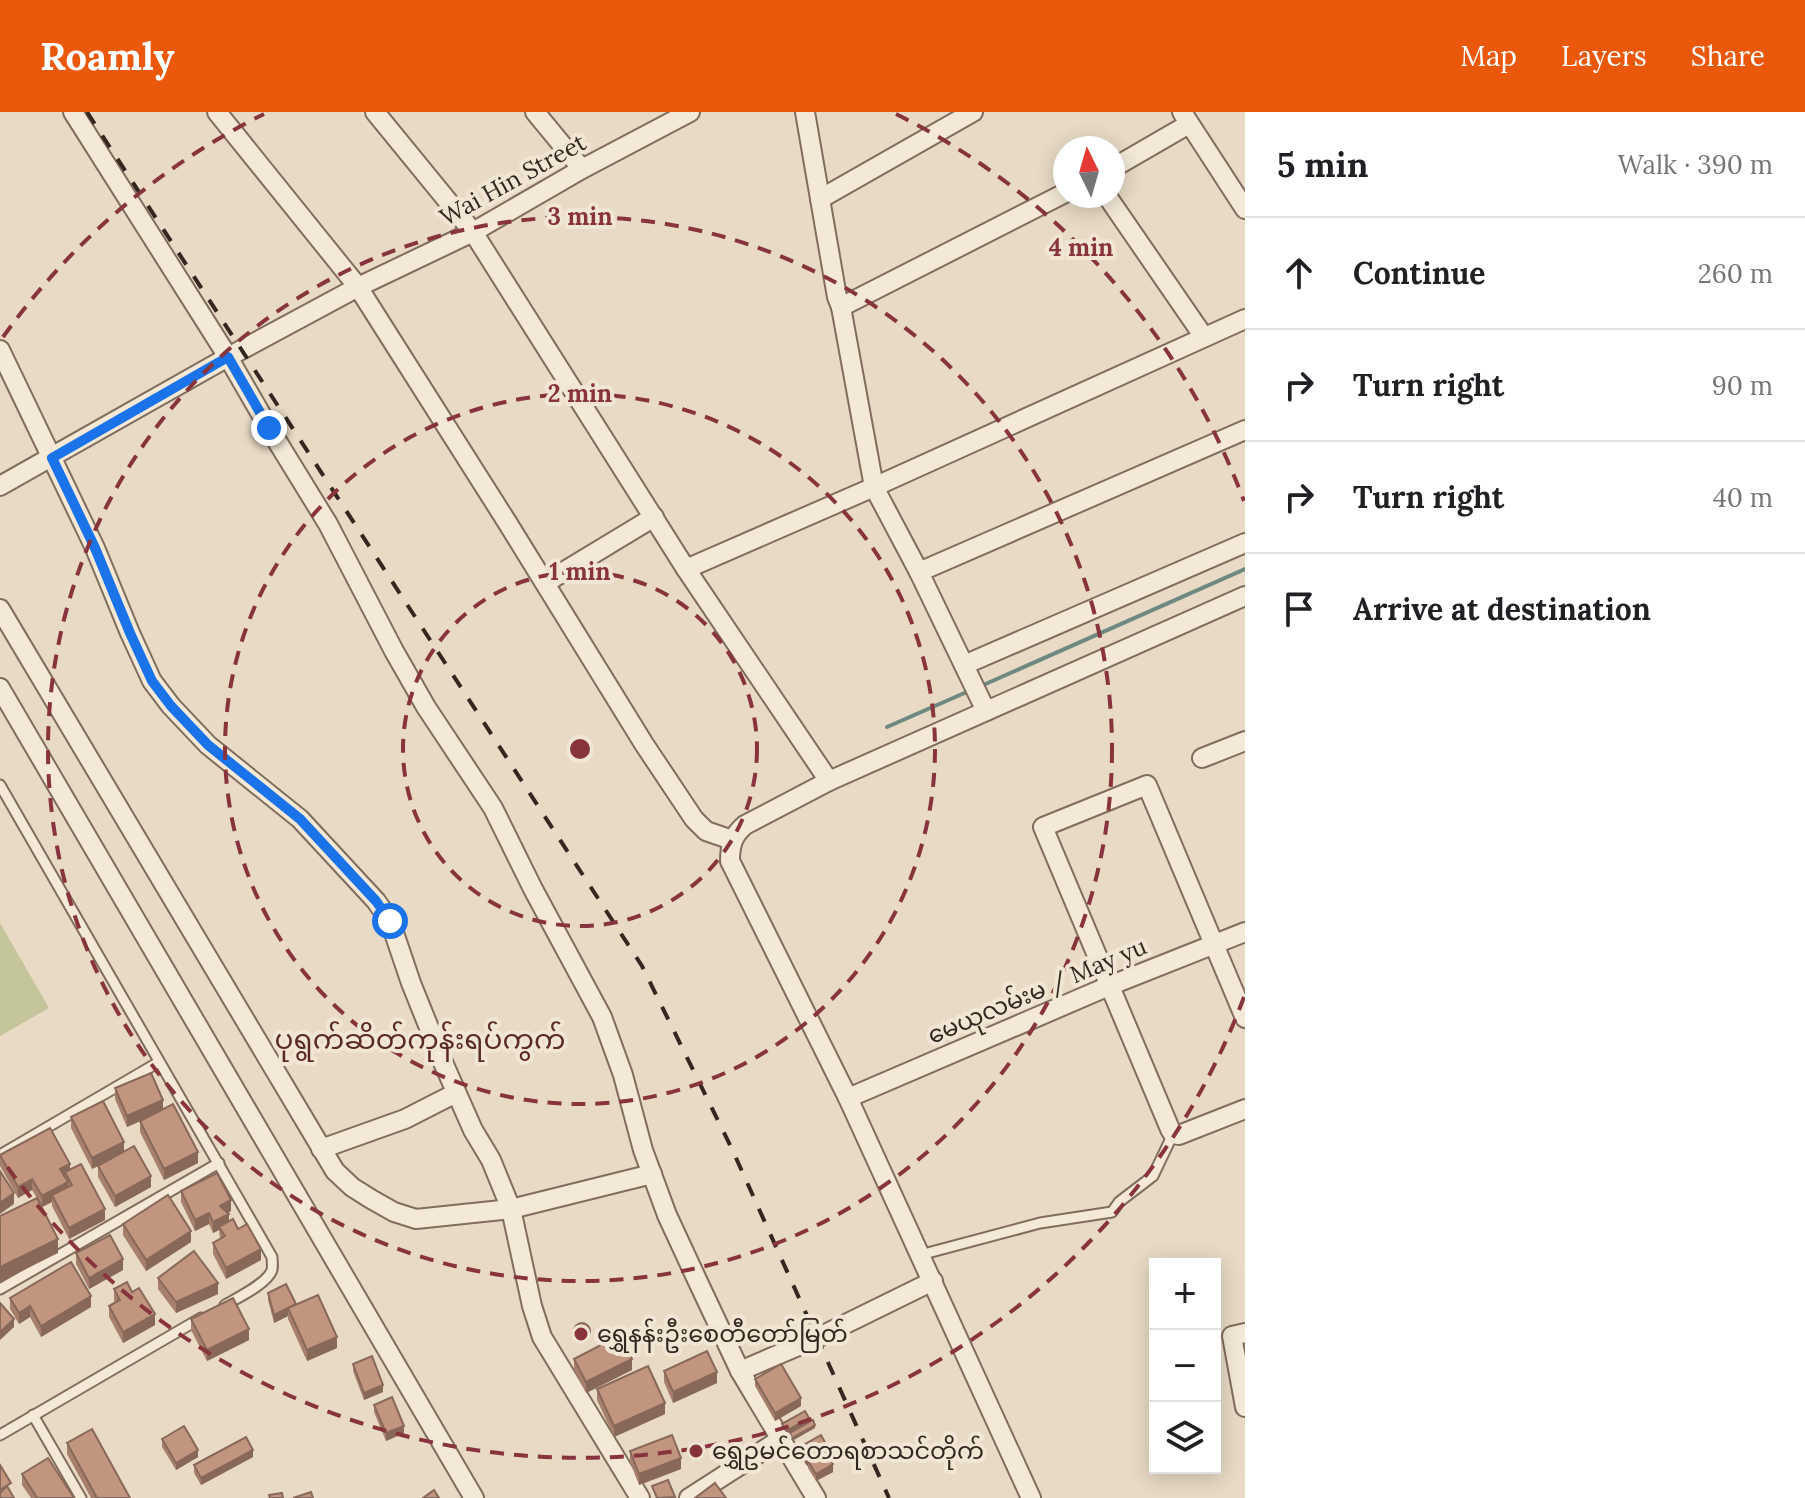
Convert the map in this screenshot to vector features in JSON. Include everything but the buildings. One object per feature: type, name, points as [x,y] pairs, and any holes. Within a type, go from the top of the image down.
[{"type":"street","points":[[73,112],[228,357],[328,524],[426,707],[493,808],[602,1017],[623,1075],[643,1150],[667,1215],[740,1371],[816,1498]]},
{"type":"street","points":[[217,112],[358,287],[694,819],[706,831],[732,840]]},
{"type":"street","points":[[375,112],[473,232],[686,569],[829,781]]},
{"type":"street","points":[[535,112],[582,169]]},
{"type":"street","points":[[805,112],[874,487],[985,708]]},
{"type":"street","points":[[820,199],[973,112]]},
{"type":"street","name":"Wai Hin Street","points":[[0,486],[358,287],[473,232],[676,115]]},
{"type":"street","points":[[1125,160],[1186,118],[1245,209]]},
{"type":"street","points":[[841,307],[1053,199]]},
{"type":"street","points":[[1115,208],[1204,337]]},
{"type":"street","points":[[686,569],[1245,319]]},
{"type":"street","points":[[0,350],[95,548],[152,681],[208,745],[300,819],[376,901],[390,921],[411,983],[456,1093],[491,1160],[511,1209],[532,1306],[542,1337],[640,1498]]},
{"type":"street","points":[[919,572],[1245,430]]},
{"type":"street","points":[[545,583],[654,517]]},
{"type":"street","points":[[967,671],[1245,543]]},
{"type":"street","points":[[1031,1498],[848,1098],[730,861],[732,840],[745,825],[829,781],[985,708],[1245,596]]},
{"type":"street","points":[[0,609],[321,1149],[335,1171],[352,1187],[394,1212],[416,1219],[511,1209],[652,1174]]},
{"type":"street","points":[[0,688],[474,1498]]},
{"type":"street","points":[[1202,758],[1245,741]]},
{"type":"street","points":[[1245,1018],[1147,785],[1043,827],[1173,1134],[1179,1135],[1245,1109]]},
{"type":"street","name":"မေယုလမ်းမ / May yu","points":[[848,1098],[1109,986],[1245,932]]},
{"type":"street","points":[[321,1149],[405,1119],[456,1093]]},
{"type":"street","points":[[740,1371],[817,1338],[933,1281]]},
{"type":"street","points":[[1239,1334],[1245,1407]]},
{"type":"street","points":[[689,1498],[781,1439]]},
{"type":"lane","points":[[0,785],[272,1257],[273,1270],[257,1286],[217,1309]]},
{"type":"lane","points":[[0,1155],[159,1062]]},
{"type":"lane","points":[[920,1255],[1040,1223],[1112,1212],[1119,1202],[1153,1176],[1173,1134]]},
{"type":"lane","points":[[0,1289],[219,1163]]},
{"type":"lane","points":[[0,1435],[204,1317]]},
{"type":"lane","points":[[33,1415],[81,1498]]},
{"type":"green space","points":[[0,923],[49,1008],[0,1036]]},
{"type":"waterway","points":[[981,686],[1245,569]]},
{"type":"waterway","points":[[887,727],[969,691]]},
{"type":"railway","points":[[87,112],[642,966],[732,1149],[889,1498]]},
{"type":"place","name":"ရွှေနန်းဦးစေတီတော်မြတ်","points":[[581,1334]]},
{"type":"place","name":"ရွှေဥမင်တောရစာသင်တိုက်","points":[[696,1451]]},
{"type":"district","name":"ပုရွက်ဆိတ်ကုန်းရပ်ကွက်","points":[[420,1039]]},
{"type":"route","points":[[269,428],[228,357],[52,458],[95,548],[152,681],[208,745],[300,819],[376,901],[390,921]]}]
